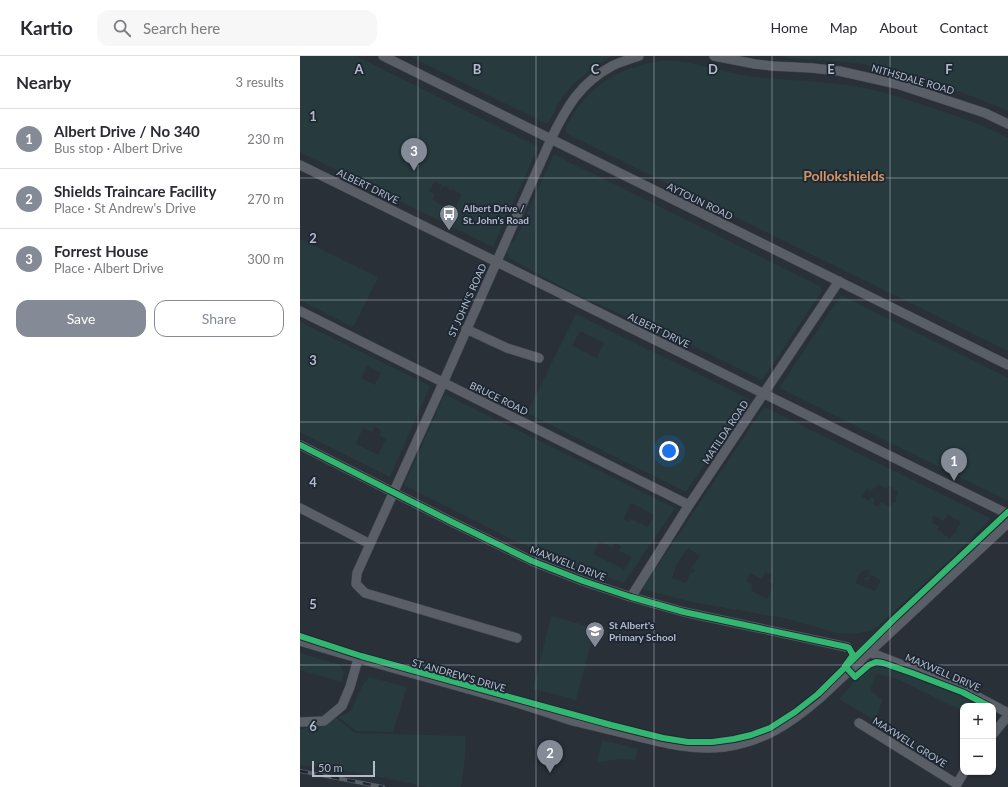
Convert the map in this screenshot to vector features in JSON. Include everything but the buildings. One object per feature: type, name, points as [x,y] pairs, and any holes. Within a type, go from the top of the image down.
[{"type":"street","name":"AYTOUN ROAD","points":[[382,56],[1008,365]]},
{"type":"street","name":"ST JOHN'S ROAD","points":[[517,638],[365,593],[356,584],[357,573],[561,117],[587,84],[614,65],[638,56]]},
{"type":"street","name":"NITHSDALE ROAD","points":[[714,56],[756,60],[772,66],[812,68],[839,72],[897,84],[979,111],[1008,124]]},
{"type":"street","name":"ALBERT DRIVE","points":[[300,165],[1008,514]]},
{"type":"street","name":"MATILDA ROAD","points":[[631,597],[689,505],[839,282]]},
{"type":"street","name":"BRUCE ROAD","points":[[300,311],[689,505]]},
{"type":"street","points":[[466,329],[507,348],[539,358]]},
{"type":"street","name":"MAXWELL DRIVE","points":[[300,445],[532,561],[583,581],[631,597],[684,612],[847,647]]},
{"type":"street","points":[[301,512],[370,544]]},
{"type":"street","name":"ST ANDREW'S DRIVE","points":[[300,641],[573,720],[677,746],[701,748],[741,744],[771,733],[802,713],[1008,523]]},
{"type":"street","name":"MAXWELL DRIVE","points":[[869,652],[963,689],[1008,713]]},
{"type":"street","points":[[300,722],[324,721],[342,706],[350,687],[358,659]]},
{"type":"street","points":[[996,730],[1008,716]]},
{"type":"street","name":"MAXWELL GROVE","points":[[859,723],[957,784],[962,775]]},
{"type":"green space","points":[[300,56],[356,56],[537,146],[538,148],[493,247],[300,152]],"holes":[[[435,181],[442,185],[440,189],[446,186],[450,191],[452,189],[462,194],[455,208],[452,209],[446,206],[441,206],[441,204],[432,200],[435,194],[429,191]]]},
{"type":"green space","points":[[409,56],[613,56],[590,70],[570,88],[559,102],[547,124]]},
{"type":"green space","points":[[783,56],[1008,56],[1008,111],[948,88],[884,69],[862,64],[788,58]]},
{"type":"green space","points":[[661,61],[683,62],[748,76],[835,84],[870,89],[965,119],[1008,138],[1008,351],[567,134],[565,129],[573,114],[596,88],[615,75],[632,67]]},
{"type":"green space","points":[[555,155],[820,286],[822,291],[762,380],[673,336],[672,337],[575,294],[509,258],[506,249],[514,240],[515,241],[553,156]]},
{"type":"green space","points":[[300,239],[378,277],[353,327],[300,300]]},
{"type":"green space","points":[[841,295],[1008,378],[1008,499],[1006,500],[779,388]]},
{"type":"green space","points":[[576,314],[749,399],[686,492],[527,413]],"holes":[[[580,331],[604,343],[597,358],[572,346]]]},
{"type":"green space","points":[[300,322],[430,386],[390,477],[300,432]],"holes":[[[367,366],[381,373],[375,385],[361,378]],[[375,427],[381,430],[379,435],[386,439],[378,455],[356,444],[363,428],[372,432]]]},
{"type":"green space","points":[[446,395],[675,508],[624,583],[581,568],[515,541],[404,485],[444,396]],"holes":[[[631,503],[654,515],[648,527],[630,519],[629,522],[623,519]],[[600,541],[613,548],[615,543],[621,546],[619,551],[632,557],[625,570],[593,554]]]},
{"type":"green space","points":[[764,407],[990,518],[953,557],[877,627],[870,631],[849,634],[837,633],[788,619],[692,602],[642,589]],"holes":[[[878,484],[886,489],[889,486],[894,488],[893,489],[898,492],[895,499],[897,501],[893,502],[891,507],[881,502],[878,507],[873,504],[875,499],[871,497],[869,501],[862,497],[866,489],[871,492],[873,488],[875,489]],[[948,514],[956,520],[958,519],[961,523],[956,530],[956,533],[954,533],[950,538],[945,535],[944,537],[943,536],[944,534],[937,529],[939,527],[932,522],[932,518],[934,515],[943,521]],[[688,548],[700,556],[691,568],[695,570],[693,573],[691,572],[686,583],[672,578],[676,567],[675,566]],[[868,570],[870,576],[863,578],[868,581],[871,575],[881,580],[875,591],[855,583],[861,572]],[[765,572],[772,575],[769,582],[774,585],[767,599],[751,591],[753,585],[746,581],[750,573],[762,579]]]},
{"type":"green space","points":[[551,616],[595,628],[576,700],[533,689]]},
{"type":"green space","points":[[300,653],[340,665],[344,673],[342,682],[300,670]]},
{"type":"green space","points":[[884,665],[949,690],[973,703],[960,703],[960,710],[895,678],[876,674],[870,690],[882,700],[876,721],[839,699],[868,666]]},
{"type":"green space","points":[[369,677],[407,687],[393,732],[356,731],[338,717],[351,711],[363,684]]},
{"type":"green space","points":[[337,718],[355,733],[465,736],[465,757],[461,787],[427,787],[336,769],[300,765],[300,730]]},
{"type":"green space","points":[[602,740],[638,749],[635,760],[621,759],[597,762]]},
{"type":"railway","points":[[300,771],[383,787]]},
{"type":"cycle path","points":[[300,445],[532,561],[583,581],[631,597],[684,612],[847,647],[853,655],[845,666],[855,677],[869,665],[876,662],[883,663],[962,692],[983,703]]},
{"type":"cycle path","points":[[300,636],[361,656],[663,738],[688,742],[712,742],[734,739],[770,728],[795,712],[818,694],[895,618],[1008,512]]},
{"type":"place","name":"Forrest House","points":[[414,171]]},
{"type":"place","name":"Albert Drive / St. John's Road","points":[[449,231]]},
{"type":"place","name":"Albert Drive / No 340","points":[[954,481]]},
{"type":"place","name":"St Albert's Primary School","points":[[595,648]]},
{"type":"place","name":"Shields Traincare Facility","points":[[550,773]]},
{"type":"district","name":"Pollokshields","points":[[844,176]]}]
